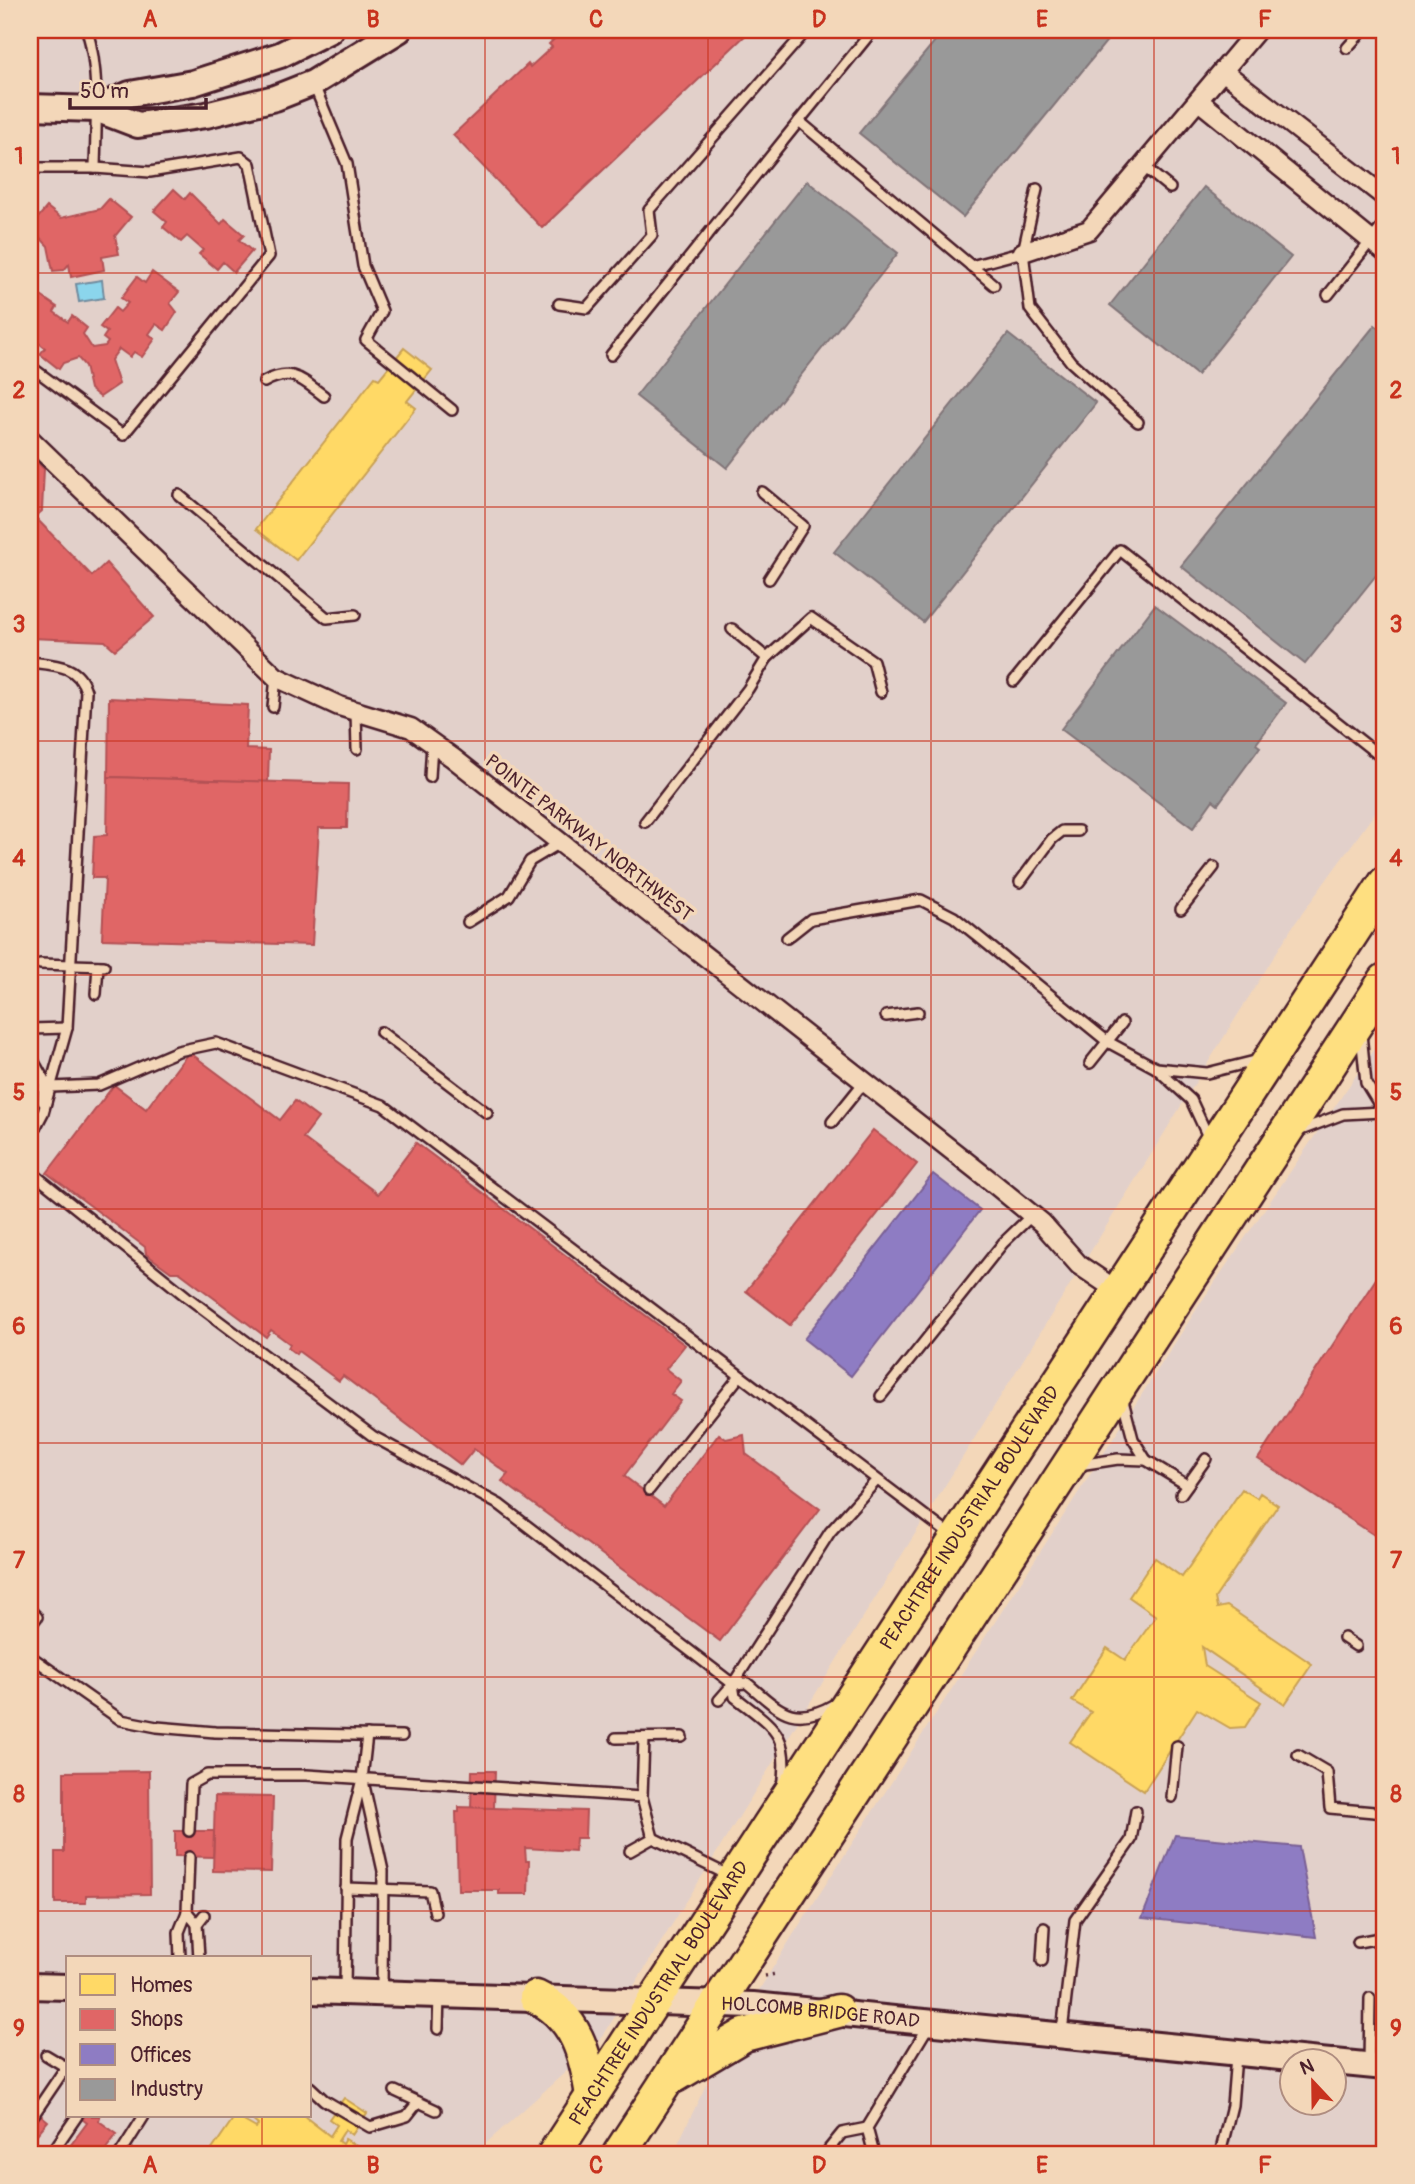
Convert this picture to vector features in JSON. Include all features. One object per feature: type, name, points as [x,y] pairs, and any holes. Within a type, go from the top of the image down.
[{"type":"highway","name":"PEACHTREE INDUSTRIAL BOULEVARD","points":[[554,2154],[1054,1394],[1116,1290],[1385,883]]},
{"type":"highway","points":[[619,2154],[1120,1385],[1278,1148],[1385,980]]},
{"type":"highway","points":[[536,1997],[551,2004],[572,2028],[588,2065],[592,2096]]},
{"type":"highway","points":[[665,2082],[744,2035],[838,2011]]},
{"type":"street","points":[[96,110],[130,94],[193,83],[280,55],[330,30]]},
{"type":"street","points":[[30,107],[96,110],[138,125],[206,115],[275,98],[313,83],[399,30]]},
{"type":"street","points":[[1023,252],[1089,230],[1257,30]]},
{"type":"street","points":[[1229,66],[1385,197]]},
{"type":"street","points":[[1199,101],[1379,247]]},
{"type":"street","name":"POINTE PARKWAY NORTHWEST","points":[[30,439],[276,677],[356,711],[411,728],[432,743],[1032,1215],[1079,1265],[1116,1290]]},
{"type":"street","points":[[30,1986],[66,1987]]},
{"type":"street","name":"HOLCOMB BRIDGE ROAD","points":[[312,1991],[655,2000],[838,2011],[1278,2056]]},
{"type":"street","name":"HOLCOMB BRIDGE ROAD","points":[[1348,2063],[1377,2066]]},
{"type":"lane","points":[[87,30],[92,45],[96,110],[95,168]]},
{"type":"lane","points":[[559,304],[587,308],[652,234],[649,210],[807,30]]},
{"type":"lane","points":[[611,355],[873,30]]},
{"type":"lane","points":[[1347,48],[1363,30]]},
{"type":"lane","points":[[313,83],[347,164],[363,266],[382,311],[366,341],[452,410]]},
{"type":"lane","points":[[799,121],[994,285]]},
{"type":"lane","points":[[30,167],[150,172],[241,157],[250,164],[269,256],[123,435],[30,366]]},
{"type":"lane","points":[[1143,166],[1171,188]]},
{"type":"lane","points":[[1037,190],[1023,252],[1030,309],[1071,362],[1138,422]]},
{"type":"lane","points":[[1328,295],[1379,247],[1385,223]]},
{"type":"lane","points":[[971,265],[1023,252]]},
{"type":"lane","points":[[264,382],[279,374],[297,376],[324,396]]},
{"type":"lane","points":[[762,492],[803,526],[769,579]]},
{"type":"lane","points":[[178,495],[327,618],[355,615]]},
{"type":"lane","points":[[1014,681],[1120,550],[1385,760]]},
{"type":"lane","points":[[645,822],[748,689],[767,658],[811,618],[873,661],[881,692]]},
{"type":"lane","points":[[732,629],[767,658]]},
{"type":"lane","points":[[30,662],[68,668],[82,677],[86,691],[67,1028],[43,1113],[30,1138]]},
{"type":"lane","points":[[273,707],[276,677]]},
{"type":"lane","points":[[356,711],[357,749]]},
{"type":"lane","points":[[430,777],[432,743]]},
{"type":"lane","points":[[1020,882],[1052,839],[1062,831],[1078,831]]},
{"type":"lane","points":[[468,922],[509,896],[530,861],[561,842]]},
{"type":"lane","points":[[1181,909],[1214,867]]},
{"type":"lane","points":[[787,939],[811,919],[921,900],[954,917],[1108,1042],[1156,1068],[1191,1100],[1212,1146]]},
{"type":"lane","points":[[40,964],[101,966],[96,994]]},
{"type":"lane","points":[[886,1016],[918,1012]]},
{"type":"lane","points":[[1278,1148],[1305,1127],[1343,1114],[1384,1113],[1366,1083],[1362,1060],[1361,1018]]},
{"type":"lane","points":[[1090,1063],[1122,1023]]},
{"type":"lane","points":[[30,1029],[67,1028]]},
{"type":"lane","points":[[381,1032],[487,1113]]},
{"type":"lane","points":[[51,1087],[99,1085],[178,1051],[216,1043],[383,1105],[957,1540]]},
{"type":"lane","points":[[30,1055],[44,1080],[43,1113]]},
{"type":"lane","points":[[1156,1068],[1207,1073],[1271,1057]]},
{"type":"lane","points":[[832,1122],[865,1082]]},
{"type":"lane","points":[[30,1171],[187,1297],[374,1437],[499,1505],[733,1685],[747,1684],[776,1707],[794,1716],[816,1715],[858,1691]]},
{"type":"lane","points":[[881,1396],[1003,1243],[1032,1215]]},
{"type":"lane","points":[[649,1490],[739,1377]]},
{"type":"lane","points":[[1120,1385],[1133,1439],[1146,1460],[1184,1490],[1206,1458]]},
{"type":"lane","points":[[1064,1472],[1088,1461],[1146,1460]]},
{"type":"lane","points":[[719,1700],[733,1685],[830,1532],[876,1481]]},
{"type":"lane","points":[[30,1610],[37,1616],[30,1626]]},
{"type":"lane","points":[[1344,1638],[1356,1646]]},
{"type":"lane","points":[[30,1656],[121,1720],[157,1727],[215,1732],[402,1736]]},
{"type":"lane","points":[[733,1685],[735,1697],[777,1730],[783,1748],[778,1811]]},
{"type":"lane","points":[[345,1992],[347,1838],[362,1779],[366,1735]]},
{"type":"lane","points":[[615,1738],[682,1738]]},
{"type":"lane","points":[[643,1738],[642,1797],[653,1838],[734,1878]]},
{"type":"lane","points":[[1172,1797],[1177,1746]]},
{"type":"lane","points":[[1298,1755],[1327,1772],[1331,1808],[1385,1813]]},
{"type":"lane","points":[[189,1831],[191,1784],[207,1775],[307,1775],[430,1781],[642,1797]]},
{"type":"lane","points":[[362,1779],[383,1871],[382,1993]]},
{"type":"lane","points":[[1062,2034],[1075,1920],[1131,1840],[1136,1811]]},
{"type":"lane","points":[[630,1851],[653,1838]]},
{"type":"lane","points":[[180,1956],[179,1931],[187,1912],[189,1857]]},
{"type":"lane","points":[[346,1888],[430,1891],[435,1913]]},
{"type":"lane","points":[[187,1912],[197,1924],[199,1956]]},
{"type":"lane","points":[[197,1924],[204,1915]]},
{"type":"lane","points":[[1042,1961],[1044,1928]]},
{"type":"lane","points":[[1358,1942],[1385,1937]]},
{"type":"lane","points":[[438,2029],[439,1994]]},
{"type":"lane","points":[[1370,1998],[1377,2066]]},
{"type":"lane","points":[[874,2154],[867,2128],[931,2021]]},
{"type":"lane","points":[[1220,2154],[1231,2105],[1236,2052]]},
{"type":"lane","points":[[46,2055],[66,2065]]},
{"type":"lane","points":[[30,2120],[66,2066]]},
{"type":"lane","points":[[312,2089],[324,2100],[370,2127],[407,2116],[418,2102]]},
{"type":"lane","points":[[395,2091],[436,2110]]},
{"type":"lane","points":[[51,2154],[76,2118]]},
{"type":"lane","points":[[120,2154],[143,2118]]},
{"type":"lane","points":[[831,2154],[829,2149],[842,2133],[867,2128]]},
{"type":"path","points":[[766,1981],[776,1973]]},
{"type":"shaded area","points":[[30,30],[1385,30],[1385,799],[1293,926],[599,2042],[474,2154],[30,2154]]},
{"type":"shaded area","points":[[1385,1033],[1385,2154],[673,2154],[724,2047],[793,1935],[1202,1301]]},
{"type":"water","points":[[102,280],[104,298],[79,302],[76,284]]},
{"type":"building: Homes","points":[[404,348],[432,370],[407,401],[416,408],[296,560],[256,529],[375,377],[379,379]]},
{"type":"building: Homes","points":[[1242,1489],[1257,1498],[1260,1493],[1278,1505],[1215,1598],[1217,1608],[1227,1606],[1312,1664],[1285,1704],[1202,1647],[1205,1666],[1261,1702],[1245,1727],[1230,1728],[1197,1709],[1144,1791],[1070,1742],[1091,1712],[1072,1701],[1107,1648],[1125,1660],[1156,1616],[1129,1597],[1155,1558],[1182,1577]]},
{"type":"building: Homes","points":[[344,2098],[367,2113],[352,2135],[345,2130],[338,2141],[342,2144],[345,2139],[369,2154],[266,2154],[258,2149],[254,2154],[209,2154],[234,2118],[256,2128],[258,2125],[252,2118],[307,2118],[330,2136],[337,2125],[329,2119]]},
{"type":"building: Shops","points":[[564,30],[751,30],[542,228],[453,135],[528,64],[530,67],[552,47],[549,44]]},
{"type":"building: Shops","points":[[174,189],[185,199],[190,193],[221,224],[225,219],[244,235],[239,240],[252,251],[234,272],[223,262],[217,269],[199,254],[203,250],[187,236],[181,242],[163,227],[167,222],[154,211]]},
{"type":"building: Shops","points":[[109,199],[131,217],[115,236],[119,254],[102,257],[104,270],[71,277],[69,264],[64,270],[53,271],[48,246],[30,227],[47,207],[61,218],[100,209]]},
{"type":"building: Shops","points":[[152,272],[179,292],[170,303],[177,312],[165,330],[156,324],[149,334],[155,339],[142,357],[134,352],[130,357],[119,349],[111,360],[119,384],[100,397],[90,389],[85,366],[78,358],[63,363],[59,369],[40,354],[45,348],[35,340],[30,344],[30,294],[38,300],[41,296],[57,307],[54,312],[68,322],[72,316],[87,328],[83,334],[92,348],[105,346],[108,342],[103,338],[107,332],[100,327],[115,308],[120,312],[128,303],[121,298],[137,277],[145,283]]},
{"type":"building: Shops","points":[[30,455],[44,469],[42,511],[35,517],[92,576],[106,563],[154,617],[115,650],[105,641],[30,638]]},
{"type":"building: Shops","points":[[109,698],[248,705],[246,749],[269,750],[268,782],[108,777]]},
{"type":"building: Shops","points":[[108,777],[348,784],[347,828],[319,828],[312,945],[102,939],[105,878],[92,878],[94,836],[107,835]]},
{"type":"building: Shops","points":[[189,1052],[280,1120],[295,1101],[318,1118],[303,1138],[378,1194],[416,1143],[685,1345],[666,1369],[681,1381],[671,1394],[681,1401],[624,1476],[664,1506],[719,1434],[726,1439],[744,1435],[746,1454],[820,1509],[720,1641],[502,1481],[508,1474],[474,1449],[461,1465],[343,1376],[339,1381],[298,1351],[296,1354],[288,1348],[290,1344],[271,1330],[266,1337],[179,1272],[171,1272],[146,1254],[145,1247],[47,1173],[114,1085],[146,1109]]},
{"type":"building: Shops","points":[[873,1130],[917,1164],[790,1325],[746,1291]]},
{"type":"building: Shops","points":[[1385,1265],[1385,1542],[1258,1459]]},
{"type":"building: Shops","points":[[149,1771],[150,1894],[86,1895],[86,1903],[55,1903],[55,1852],[64,1852],[64,1772]]},
{"type":"building: Shops","points":[[472,1771],[495,1771],[494,1808],[471,1808]]},
{"type":"building: Shops","points":[[215,1796],[273,1797],[271,1872],[213,1871]]},
{"type":"building: Shops","points":[[459,1807],[586,1811],[585,1838],[576,1838],[575,1851],[525,1848],[526,1861],[529,1861],[528,1894],[499,1894],[499,1890],[458,1890],[456,1812],[459,1812]]},
{"type":"building: Shops","points":[[175,1831],[214,1831],[213,1857],[175,1856]]},
{"type":"building: Shops","points":[[30,2106],[48,2121],[32,2140],[30,2138]]},
{"type":"building: Shops","points":[[100,2118],[99,2121],[117,2134],[102,2154],[64,2154],[87,2123],[82,2119]]},
{"type":"building: Offices","points":[[933,1174],[980,1210],[851,1376],[804,1339]]},
{"type":"building: Offices","points":[[1175,1835],[1299,1847],[1316,1937],[1142,1918]]},
{"type":"building: Industry","points":[[944,30],[1114,32],[963,217],[859,133]]},
{"type":"building: Industry","points":[[807,181],[898,253],[727,468],[636,396]]},
{"type":"building: Industry","points":[[1204,187],[1291,257],[1197,375],[1110,305]]},
{"type":"building: Industry","points":[[1375,325],[1385,333],[1385,564],[1305,664],[1181,566]]},
{"type":"building: Industry","points":[[1008,334],[1096,403],[923,622],[834,552]]},
{"type":"building: Industry","points":[[1155,605],[1286,703],[1256,744],[1260,747],[1218,804],[1213,800],[1193,828],[1061,729]]}]
